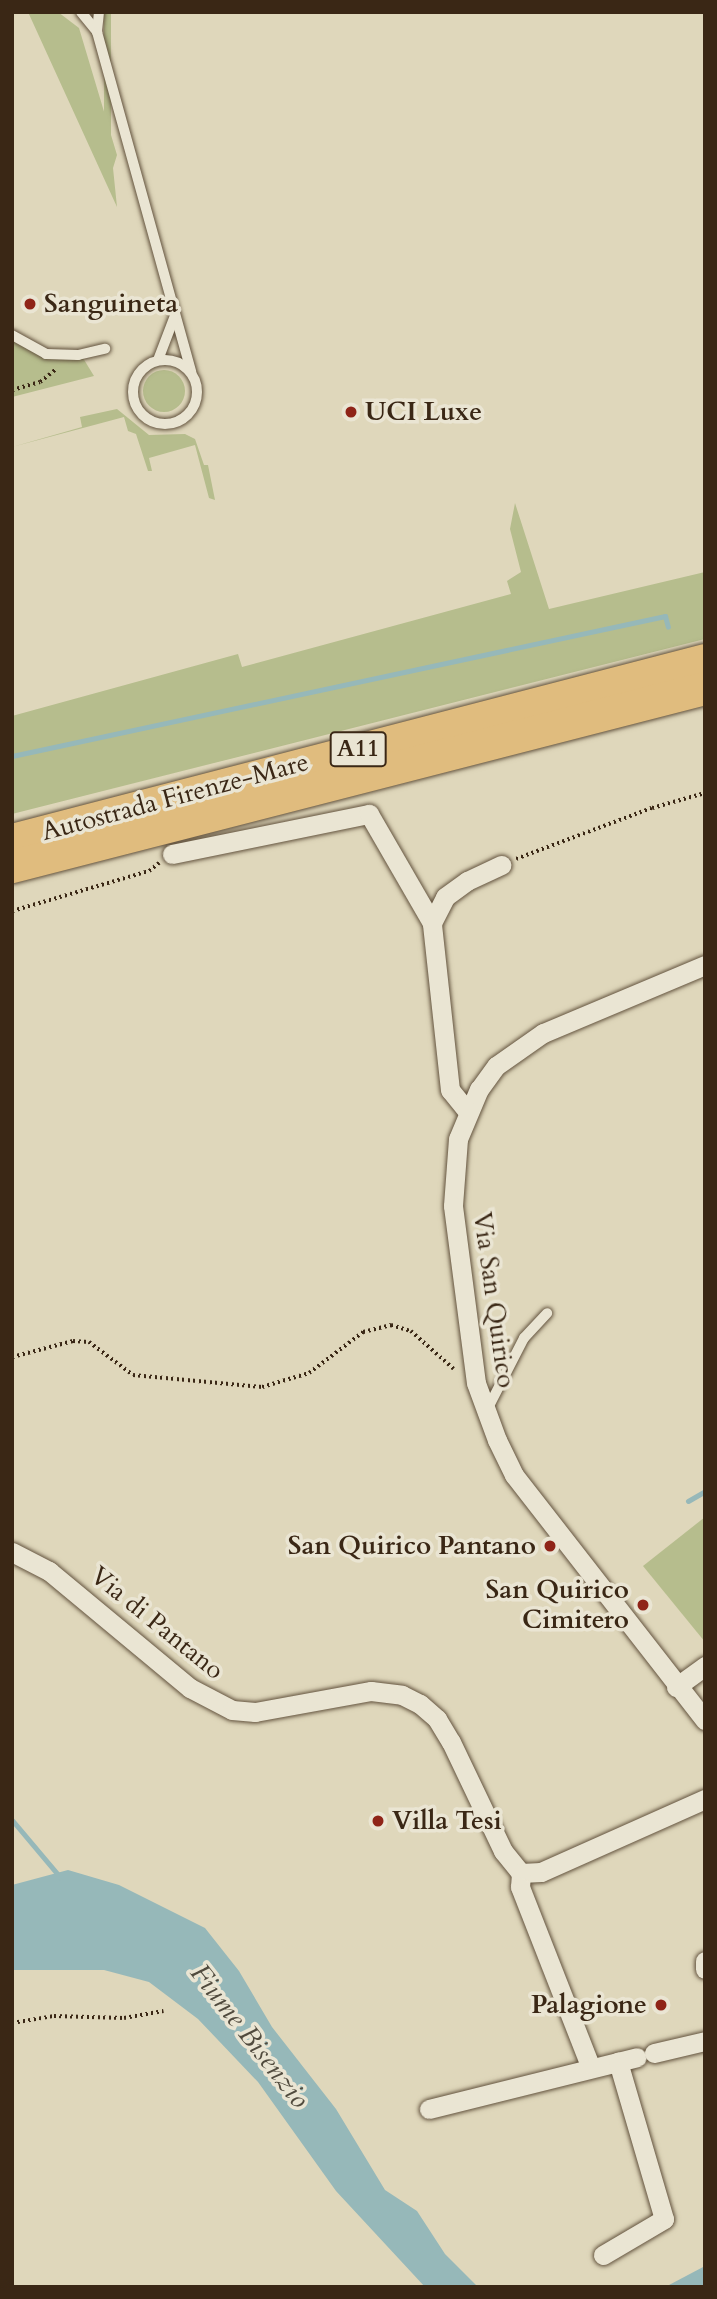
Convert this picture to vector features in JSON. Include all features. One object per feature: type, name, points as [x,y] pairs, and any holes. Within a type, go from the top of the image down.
[{"type":"highway","name":"Autostrada Firenze-Mare","points":[[12,840],[705,660]]},
{"type":"highway","name":"Autostrada Firenze-Mare","points":[[12,866],[705,688]]},
{"type":"street","points":[[172,854],[369,814],[432,923],[450,1090],[468,1112]]},
{"type":"street","points":[[432,923],[445,897],[467,881],[502,865]]},
{"type":"street","name":"Via San Quirico","points":[[705,965],[543,1032],[514,1050],[479,1089],[468,1112],[458,1139],[453,1206],[476,1383],[486,1415],[514,1475],[676,1688],[705,1720]]},
{"type":"street","name":"Via di Pantano","points":[[12,1552],[49,1571],[190,1688],[232,1710],[255,1712],[371,1691],[402,1695],[420,1704],[437,1719],[451,1742],[503,1851],[522,1873]]},
{"type":"street","points":[[676,1688],[705,1666]]},
{"type":"street","points":[[591,2068],[520,1886],[522,1873],[541,1872],[705,1799]]},
{"type":"street","points":[[705,1961],[705,1969]]},
{"type":"street","points":[[429,2109],[705,2041]]},
{"type":"street","points":[[603,2255],[664,2220],[636,2057]]},
{"type":"lane","points":[[81,12],[97,32]]},
{"type":"lane","points":[[99,12],[97,32],[174,318],[198,390],[188,415],[171,424],[152,422],[137,409],[133,389],[141,371],[158,360],[174,318]]},
{"type":"lane","points":[[12,335],[46,354],[61,356],[105,349]]},
{"type":"lane","points":[[158,360],[176,362],[191,372]]},
{"type":"lane","points":[[486,1415],[496,1386],[524,1338],[547,1313]]},
{"type":"path","points":[[12,390],[47,379],[61,356]]},
{"type":"path","points":[[502,865],[652,808],[705,793]]},
{"type":"path","points":[[12,911],[149,871],[172,854]]},
{"type":"path","points":[[12,1357],[73,1341],[89,1342],[133,1375],[262,1387],[309,1373],[363,1332],[391,1325],[411,1331],[461,1380]]},
{"type":"path","points":[[12,2023],[54,2016],[124,2018],[163,2011]]},
{"type":"green space","points":[[28,12],[58,12],[79,28],[117,155],[113,168],[117,207]]},
{"type":"green space","points":[[104,12],[111,12],[111,138],[104,138]]},
{"type":"green space","points":[[12,340],[45,356],[83,358],[94,376],[12,397]]},
{"type":"green space","points":[[164,370],[179,376],[185,391],[179,406],[164,412],[149,406],[143,391],[149,376]]},
{"type":"green space","points":[[117,409],[149,435],[185,434],[195,439],[204,465],[208,465],[215,500],[209,498],[195,445],[149,458],[152,471],[148,471],[136,434],[128,431],[124,417],[12,447],[82,427],[80,417]]},
{"type":"green space","points":[[515,503],[549,609],[705,572],[705,639],[12,814],[12,716],[238,654],[242,667],[511,594],[507,581],[521,572],[510,529]]},
{"type":"green space","points":[[705,1517],[705,1642],[643,1566]]},
{"type":"water","name":"Fiume Bisenzio","points":[[68,1870],[119,1885],[205,1928],[239,1971],[272,2027],[336,2109],[385,2190],[417,2211],[445,2254],[478,2287],[425,2287],[336,2191],[258,2082],[198,2019],[149,1982],[104,1970],[12,1970],[12,1885]]},
{"type":"water","points":[[705,2266],[705,2287],[666,2287],[669,2285]]},
{"type":"waterway","points":[[12,756],[665,616],[668,627]]},
{"type":"waterway","points":[[688,1501],[705,1491]]},
{"type":"waterway","points":[[12,1820],[60,1877]]},
{"type":"place","name":"Sanguineta","points":[[30,304]]},
{"type":"place","name":"UCI Luxe","points":[[351,412]]},
{"type":"place","name":"San Quirico Pantano","points":[[550,1546]]},
{"type":"place","name":"San Quirico Cimitero","points":[[643,1605]]},
{"type":"place","name":"Villa Tesi","points":[[378,1821]]},
{"type":"place","name":"Palagione","points":[[661,2005]]}]
